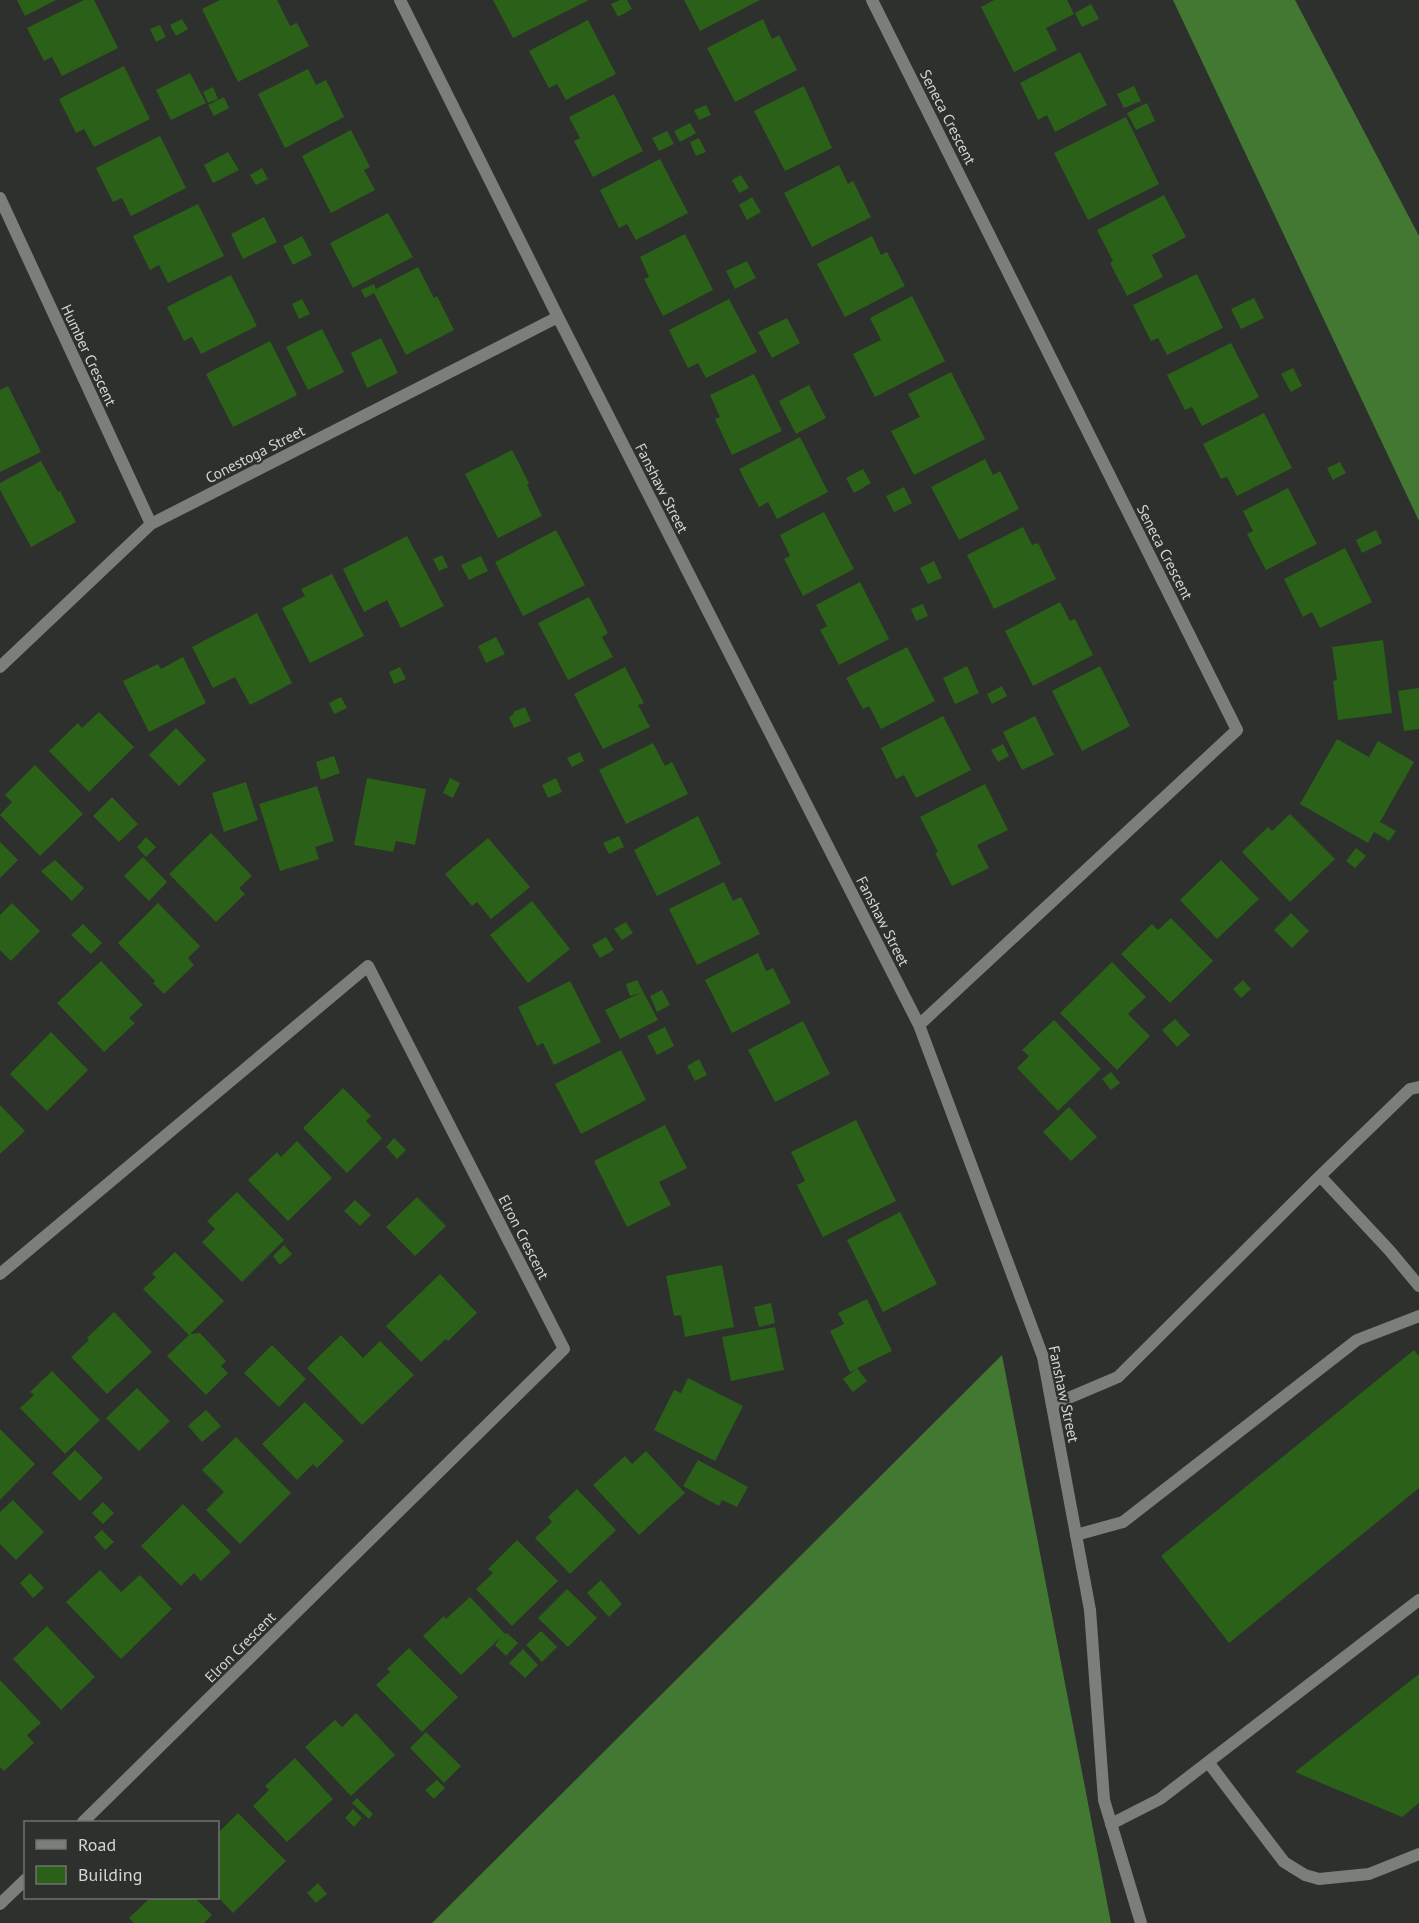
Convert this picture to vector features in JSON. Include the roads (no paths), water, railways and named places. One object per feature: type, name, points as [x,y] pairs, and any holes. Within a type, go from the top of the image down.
[{"type":"street","name":"Fanshaw Street","points":[[400,0],[558,318],[919,1025],[1043,1357],[1090,1610],[1104,1800],[1141,1923]]},
{"type":"street","name":"Seneca Crescent","points":[[872,0],[1237,730],[919,1025]]},
{"type":"street","name":"Humber Crescent","points":[[0,198],[152,524]]},
{"type":"street","name":"Conestoga Street","points":[[0,667],[152,524],[558,318]]},
{"type":"street","name":"Elron Crescent","points":[[0,1274],[368,966],[564,1349],[84,1821]]},
{"type":"street","points":[[1052,1405],[1118,1377],[1410,1089],[1419,1087]]},
{"type":"street","points":[[1320,1176],[1390,1251],[1419,1286]]},
{"type":"street","points":[[1076,1535],[1124,1522],[1357,1340],[1419,1316]]},
{"type":"street","points":[[1111,1824],[1160,1799],[1419,1600]]},
{"type":"street","points":[[1208,1762],[1284,1862],[1305,1875],[1319,1879],[1369,1875],[1419,1854]]},
{"type":"street","points":[[0,1904],[24,1881]]}]
